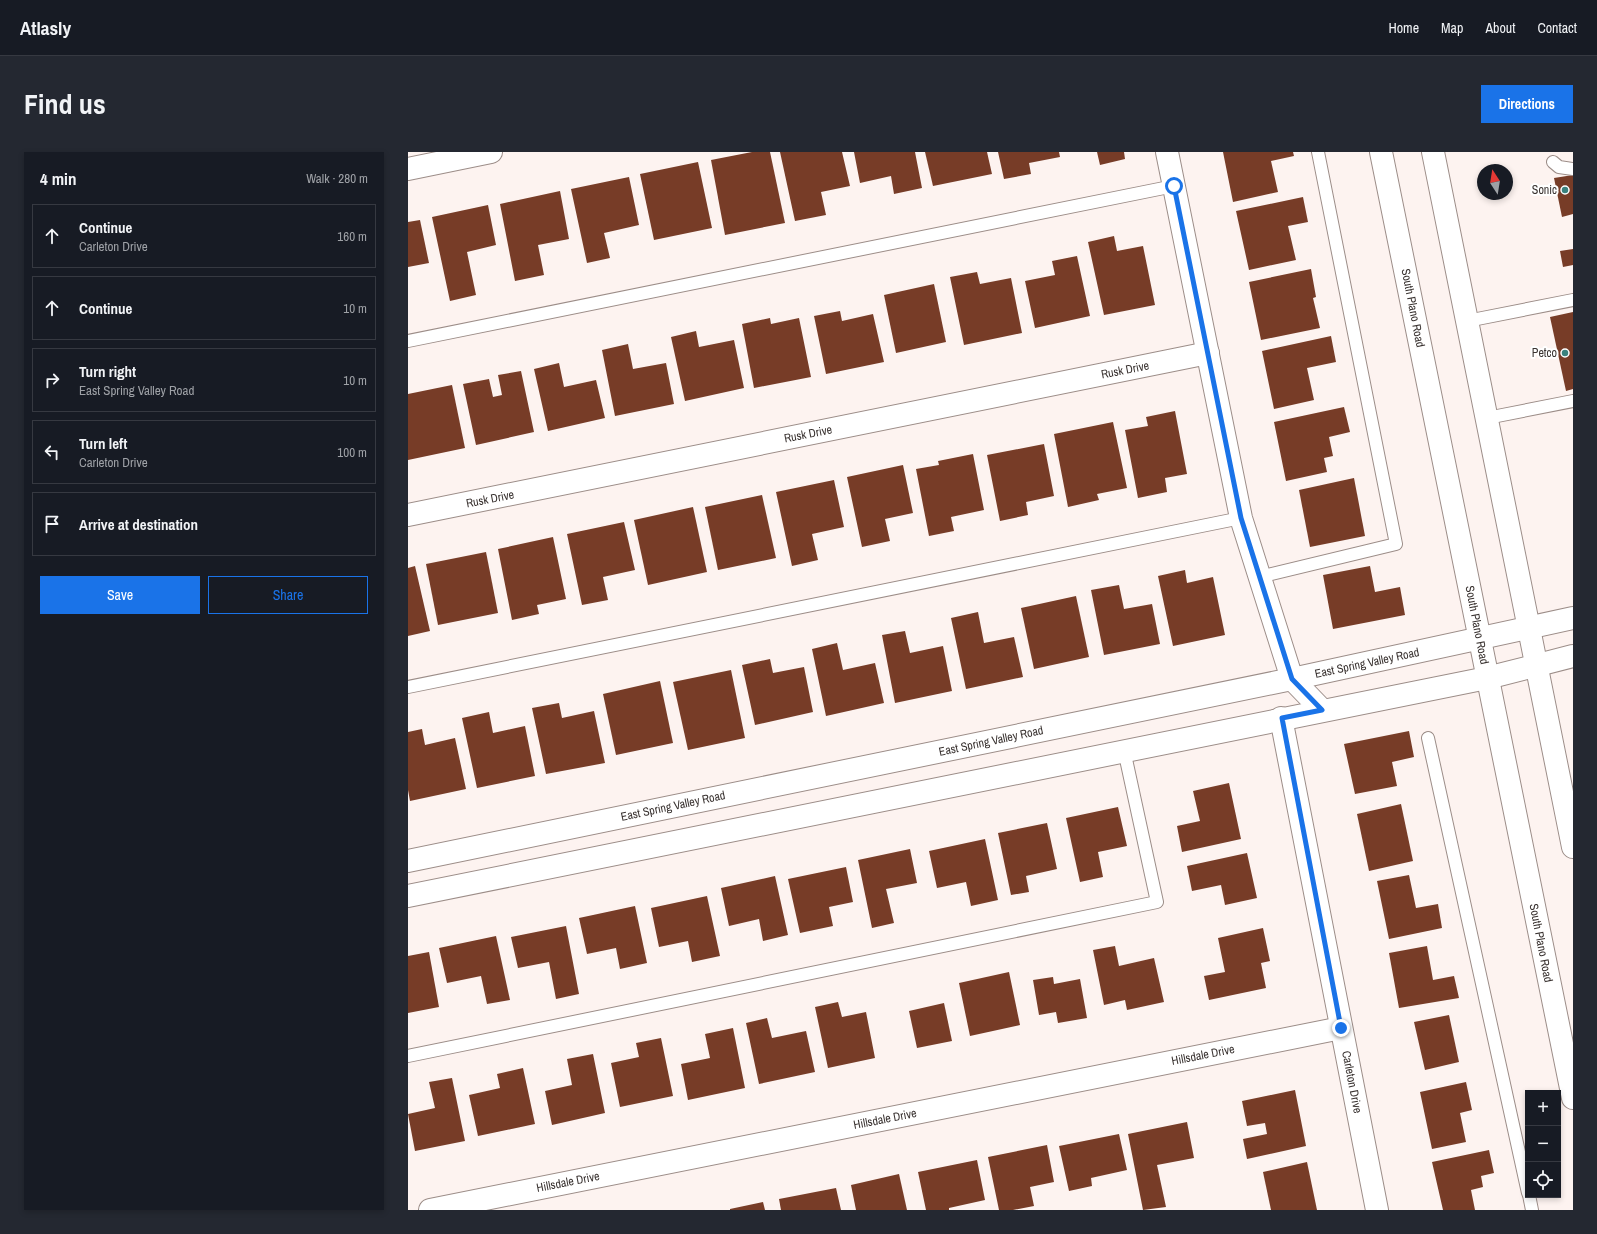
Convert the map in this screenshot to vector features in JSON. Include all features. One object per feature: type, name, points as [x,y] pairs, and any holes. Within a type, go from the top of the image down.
[{"type":"street","points":[[408,169],[491,152]]},
{"type":"street","points":[[1167,152],[1241,518],[1292,679],[1322,710]]},
{"type":"street","name":"South Plano Road","points":[[1381,152],[1573,1098]]},
{"type":"street","points":[[1433,152],[1573,847]]},
{"type":"street","name":"Rusk Drive","points":[[408,515],[1208,353]]},
{"type":"street","name":"East Spring Valley Road","points":[[408,861],[1292,679],[1573,618]]},
{"type":"street","points":[[408,896],[1282,718],[1487,678],[1573,656]]},
{"type":"street","name":"Carleton Drive","points":[[1282,718],[1377,1210]]},
{"type":"street","name":"Hillsdale Drive","points":[[430,1210],[1341,1028]]},
{"type":"lane","points":[[1259,577],[1396,544],[1318,152]]},
{"type":"lane","points":[[1553,162],[1559,167],[1573,169]]},
{"type":"lane","points":[[408,341],[1174,186]]},
{"type":"lane","points":[[1467,321],[1573,300]]},
{"type":"lane","points":[[1486,418],[1573,401]]},
{"type":"lane","points":[[408,687],[1241,518]]},
{"type":"lane","points":[[1428,738],[1525,1180]]},
{"type":"lane","points":[[408,1056],[1157,902],[1124,750]]},
{"type":"lane","points":[[1529,1198],[1532,1210]]},
{"type":"building","points":[[752,152],[770,152],[785,223],[725,235],[711,160]]},
{"type":"building","points":[[780,152],[842,152],[850,186],[821,192],[826,215],[795,221]]},
{"type":"building","points":[[854,152],[915,152],[922,188],[894,194],[891,176],[860,183]]},
{"type":"building","points":[[925,152],[987,152],[992,174],[933,186]]},
{"type":"building","points":[[998,152],[1059,152],[1060,157],[1029,163],[1031,174],[1004,179]]},
{"type":"building","points":[[1097,152],[1124,152],[1125,159],[1100,165]]},
{"type":"building","points":[[1223,152],[1293,152],[1294,156],[1271,161],[1278,192],[1233,202]]},
{"type":"building","points":[[698,162],[712,228],[654,240],[640,174]]},
{"type":"building","name":"Sonic","points":[[1573,175],[1573,214],[1562,217],[1554,178]]},
{"type":"building","points":[[629,177],[639,225],[604,233],[610,258],[587,263],[571,189]]},
{"type":"building","points":[[560,191],[569,239],[538,245],[544,275],[515,281],[500,204]]},
{"type":"building","points":[[1303,197],[1308,222],[1288,226],[1296,260],[1249,270],[1236,211]]},
{"type":"building","points":[[488,205],[496,245],[467,252],[476,295],[450,301],[432,217]]},
{"type":"building","points":[[420,220],[429,263],[408,267],[408,222]]},
{"type":"building","points":[[1114,236],[1117,251],[1143,246],[1155,305],[1104,315],[1088,242]]},
{"type":"building","points":[[1573,249],[1573,265],[1563,267],[1560,251]]},
{"type":"building","points":[[1077,256],[1090,316],[1035,328],[1025,281],[1055,275],[1052,261]]},
{"type":"building","points":[[1311,269],[1316,297],[1313,298],[1320,328],[1261,340],[1249,282]]},
{"type":"building","points":[[977,272],[980,284],[1011,278],[1022,333],[964,345],[950,277]]},
{"type":"building","points":[[934,284],[946,342],[896,353],[884,295]]},
{"type":"building","points":[[840,311],[842,321],[873,314],[884,362],[826,374],[814,316]]},
{"type":"building","name":"Petco","points":[[1573,312],[1573,389],[1566,391],[1550,317]]},
{"type":"building","points":[[770,318],[771,324],[799,318],[811,377],[754,388],[742,324]]},
{"type":"building","points":[[696,331],[699,347],[734,340],[744,388],[685,401],[671,337]]},
{"type":"building","points":[[1331,336],[1336,362],[1307,368],[1314,400],[1274,409],[1262,351]]},
{"type":"building","points":[[628,344],[633,369],[666,363],[674,404],[615,416],[602,350]]},
{"type":"building","points":[[559,363],[564,387],[596,380],[605,418],[548,431],[534,369]]},
{"type":"building","points":[[521,371],[534,432],[476,445],[463,384],[489,379],[493,397],[502,395],[498,375]]},
{"type":"building","points":[[452,385],[465,448],[408,460],[408,394]]},
{"type":"building","points":[[1344,407],[1350,432],[1329,437],[1333,456],[1324,458],[1327,472],[1286,481],[1274,422]]},
{"type":"building","points":[[1175,411],[1187,474],[1165,478],[1167,492],[1138,498],[1125,430],[1148,426],[1146,417]]},
{"type":"building","points":[[1113,422],[1127,488],[1097,494],[1099,500],[1068,507],[1054,434]]},
{"type":"building","points":[[1044,444],[1054,496],[1026,502],[1028,515],[1000,521],[987,455]]},
{"type":"building","points":[[973,454],[984,510],[951,517],[954,531],[929,536],[916,469],[939,465],[938,461]]},
{"type":"building","points":[[903,465],[913,513],[885,519],[890,541],[862,547],[847,477]]},
{"type":"building","points":[[1354,478],[1365,536],[1310,547],[1299,490]]},
{"type":"building","points":[[834,480],[844,527],[812,534],[818,560],[792,566],[776,492]]},
{"type":"building","points":[[762,495],[776,558],[718,570],[705,507]]},
{"type":"building","points":[[693,507],[707,572],[648,585],[634,520]]},
{"type":"building","points":[[624,522],[635,570],[603,577],[608,600],[582,605],[567,534]]},
{"type":"building","points":[[553,537],[566,599],[537,605],[539,614],[512,620],[498,549]]},
{"type":"building","points":[[486,552],[498,613],[438,625],[426,564]]},
{"type":"building","points":[[415,566],[430,631],[408,636],[408,568]]},
{"type":"building","points":[[1370,566],[1375,592],[1400,587],[1405,615],[1333,629],[1323,575]]},
{"type":"building","points":[[1185,570],[1187,583],[1213,577],[1225,635],[1173,646],[1158,576]]},
{"type":"building","points":[[1119,585],[1124,609],[1152,604],[1160,644],[1104,655],[1091,590]]},
{"type":"building","points":[[1076,596],[1089,657],[1034,669],[1021,608]]},
{"type":"building","points":[[978,612],[984,643],[1014,637],[1023,677],[966,689],[951,618]]},
{"type":"building","points":[[905,631],[910,653],[943,646],[952,691],[895,703],[882,635]]},
{"type":"building","points":[[837,643],[843,670],[875,663],[884,703],[826,716],[812,649]]},
{"type":"building","points":[[770,659],[773,673],[804,667],[813,712],[755,725],[742,665]]},
{"type":"building","points":[[731,670],[745,738],[688,750],[673,682]]},
{"type":"building","points":[[660,681],[673,743],[616,755],[603,694]]},
{"type":"building","points":[[559,703],[562,718],[594,711],[605,763],[546,774],[532,708]]},
{"type":"building","points":[[489,712],[493,733],[525,726],[535,776],[477,788],[462,718]]},
{"type":"building","points":[[422,729],[425,745],[455,738],[466,789],[410,801],[408,790],[408,732]]},
{"type":"building","points":[[1409,731],[1414,757],[1392,762],[1397,786],[1355,794],[1344,744]]},
{"type":"building","points":[[1229,783],[1241,839],[1182,852],[1177,826],[1200,821],[1193,791]]},
{"type":"building","points":[[1401,804],[1413,861],[1369,871],[1357,814]]},
{"type":"building","points":[[1118,807],[1127,846],[1098,852],[1103,877],[1080,882],[1066,818]]},
{"type":"building","points":[[1047,823],[1057,869],[1026,876],[1029,892],[1011,895],[998,833]]},
{"type":"building","points":[[985,839],[998,900],[971,906],[966,882],[937,888],[929,851]]},
{"type":"building","points":[[910,849],[917,883],[886,889],[894,923],[872,928],[858,860]]},
{"type":"building","points":[[1247,853],[1257,898],[1225,905],[1221,885],[1192,891],[1187,866]]},
{"type":"building","points":[[846,867],[853,902],[829,907],[833,926],[800,933],[788,879]]},
{"type":"building","points":[[1409,875],[1416,908],[1438,904],[1442,928],[1389,939],[1377,881]]},
{"type":"building","points":[[775,876],[788,935],[763,941],[759,919],[729,926],[721,888]]},
{"type":"building","points":[[707,896],[720,956],[692,962],[688,941],[659,947],[651,908]]},
{"type":"building","points":[[635,906],[647,963],[620,969],[616,948],[587,954],[579,918]]},
{"type":"building","points":[[566,926],[579,994],[556,999],[549,962],[518,968],[511,937]]},
{"type":"building","points":[[1263,928],[1270,961],[1261,963],[1266,988],[1209,1000],[1204,976],[1225,972],[1218,938]]},
{"type":"building","points":[[496,936],[510,1000],[487,1004],[481,976],[447,983],[439,948]]},
{"type":"building","points":[[1115,946],[1119,966],[1154,958],[1164,1002],[1127,1010],[1125,1000],[1104,1005],[1093,950]]},
{"type":"building","points":[[1427,946],[1433,980],[1454,976],[1459,998],[1399,1008],[1389,953]]},
{"type":"building","points":[[429,952],[439,1007],[408,1013],[408,956]]},
{"type":"building","points":[[1009,972],[1020,1025],[970,1036],[959,983]]},
{"type":"building","points":[[1053,977],[1054,984],[1080,979],[1087,1018],[1058,1023],[1056,1012],[1039,1015],[1033,980]]},
{"type":"building","points":[[838,1002],[842,1017],[866,1012],[875,1058],[828,1068],[815,1007]]},
{"type":"building","points":[[944,1003],[952,1041],[917,1048],[909,1011]]},
{"type":"building","points":[[1449,1015],[1459,1062],[1425,1070],[1414,1022]]},
{"type":"building","points":[[767,1018],[772,1038],[806,1031],[815,1072],[759,1084],[746,1023]]},
{"type":"building","points":[[733,1028],[745,1088],[688,1100],[681,1064],[710,1058],[705,1034]]},
{"type":"building","points":[[661,1038],[673,1096],[620,1107],[611,1063],[639,1057],[636,1043]]},
{"type":"building","points":[[593,1054],[605,1113],[552,1125],[545,1091],[572,1085],[567,1059]]},
{"type":"building","points":[[523,1068],[535,1124],[478,1136],[469,1095],[500,1088],[497,1074]]},
{"type":"building","points":[[452,1078],[465,1141],[415,1151],[408,1114],[435,1108],[429,1082]]},
{"type":"building","points":[[1466,1082],[1472,1110],[1460,1113],[1466,1142],[1432,1149],[1420,1092]]},
{"type":"building","points":[[1295,1090],[1306,1146],[1247,1159],[1243,1139],[1267,1134],[1265,1123],[1247,1126],[1242,1101]]},
{"type":"building","points":[[1187,1122],[1194,1158],[1157,1165],[1166,1207],[1143,1210],[1128,1134]]},
{"type":"building","points":[[1119,1134],[1127,1170],[1091,1178],[1092,1186],[1069,1191],[1059,1146]]},
{"type":"building","points":[[1047,1145],[1054,1182],[1030,1187],[1034,1206],[1013,1210],[999,1210],[988,1157]]},
{"type":"building","points":[[1489,1150],[1494,1173],[1481,1176],[1483,1187],[1471,1190],[1475,1210],[1443,1210],[1432,1162]]},
{"type":"building","points":[[977,1160],[985,1200],[949,1208],[949,1210],[926,1210],[918,1172]]},
{"type":"building","points":[[1307,1162],[1317,1210],[1271,1210],[1263,1172]]},
{"type":"building","points":[[899,1174],[907,1210],[856,1210],[851,1185]]},
{"type":"building","points":[[836,1188],[841,1210],[781,1210],[779,1199]]},
{"type":"building","points":[[763,1202],[765,1210],[730,1210],[730,1209]]},
{"type":"place","name":"Sonic","points":[[1565,190]]},
{"type":"place","name":"Petco","points":[[1565,353]]},
{"type":"route","points":[[1174,186],[1241,518],[1292,679],[1322,710],[1282,718],[1341,1028]]}]
